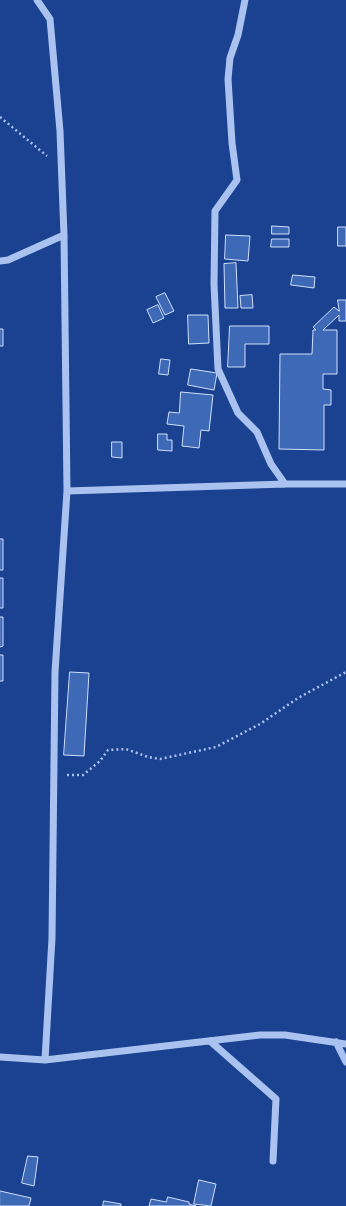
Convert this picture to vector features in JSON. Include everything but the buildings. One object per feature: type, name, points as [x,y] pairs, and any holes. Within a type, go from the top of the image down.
[{"type":"street","points":[[245,0],[238,35],[230,58],[228,79],[232,143],[237,180],[215,211],[214,284],[218,369],[238,413],[257,432],[271,464],[285,484]]},
{"type":"street","points":[[39,2],[50,19],[60,131],[64,235],[66,491],[55,672],[52,938],[45,1060]]},
{"type":"street","points":[[0,261],[8,260],[64,235]]},
{"type":"street","points":[[66,491],[285,484],[346,484]]},
{"type":"street","points":[[0,1058],[45,1060],[246,1035],[272,1034],[346,1044]]},
{"type":"street","points":[[210,1040],[276,1099],[273,1161]]},
{"type":"street","points":[[336,1042],[346,1062]]},
{"type":"path","points":[[0,117],[61,169]]},
{"type":"path","points":[[54,774],[83,775],[100,760],[108,750],[126,749],[148,757],[160,759],[216,747],[260,724],[298,698],[346,672]]}]
